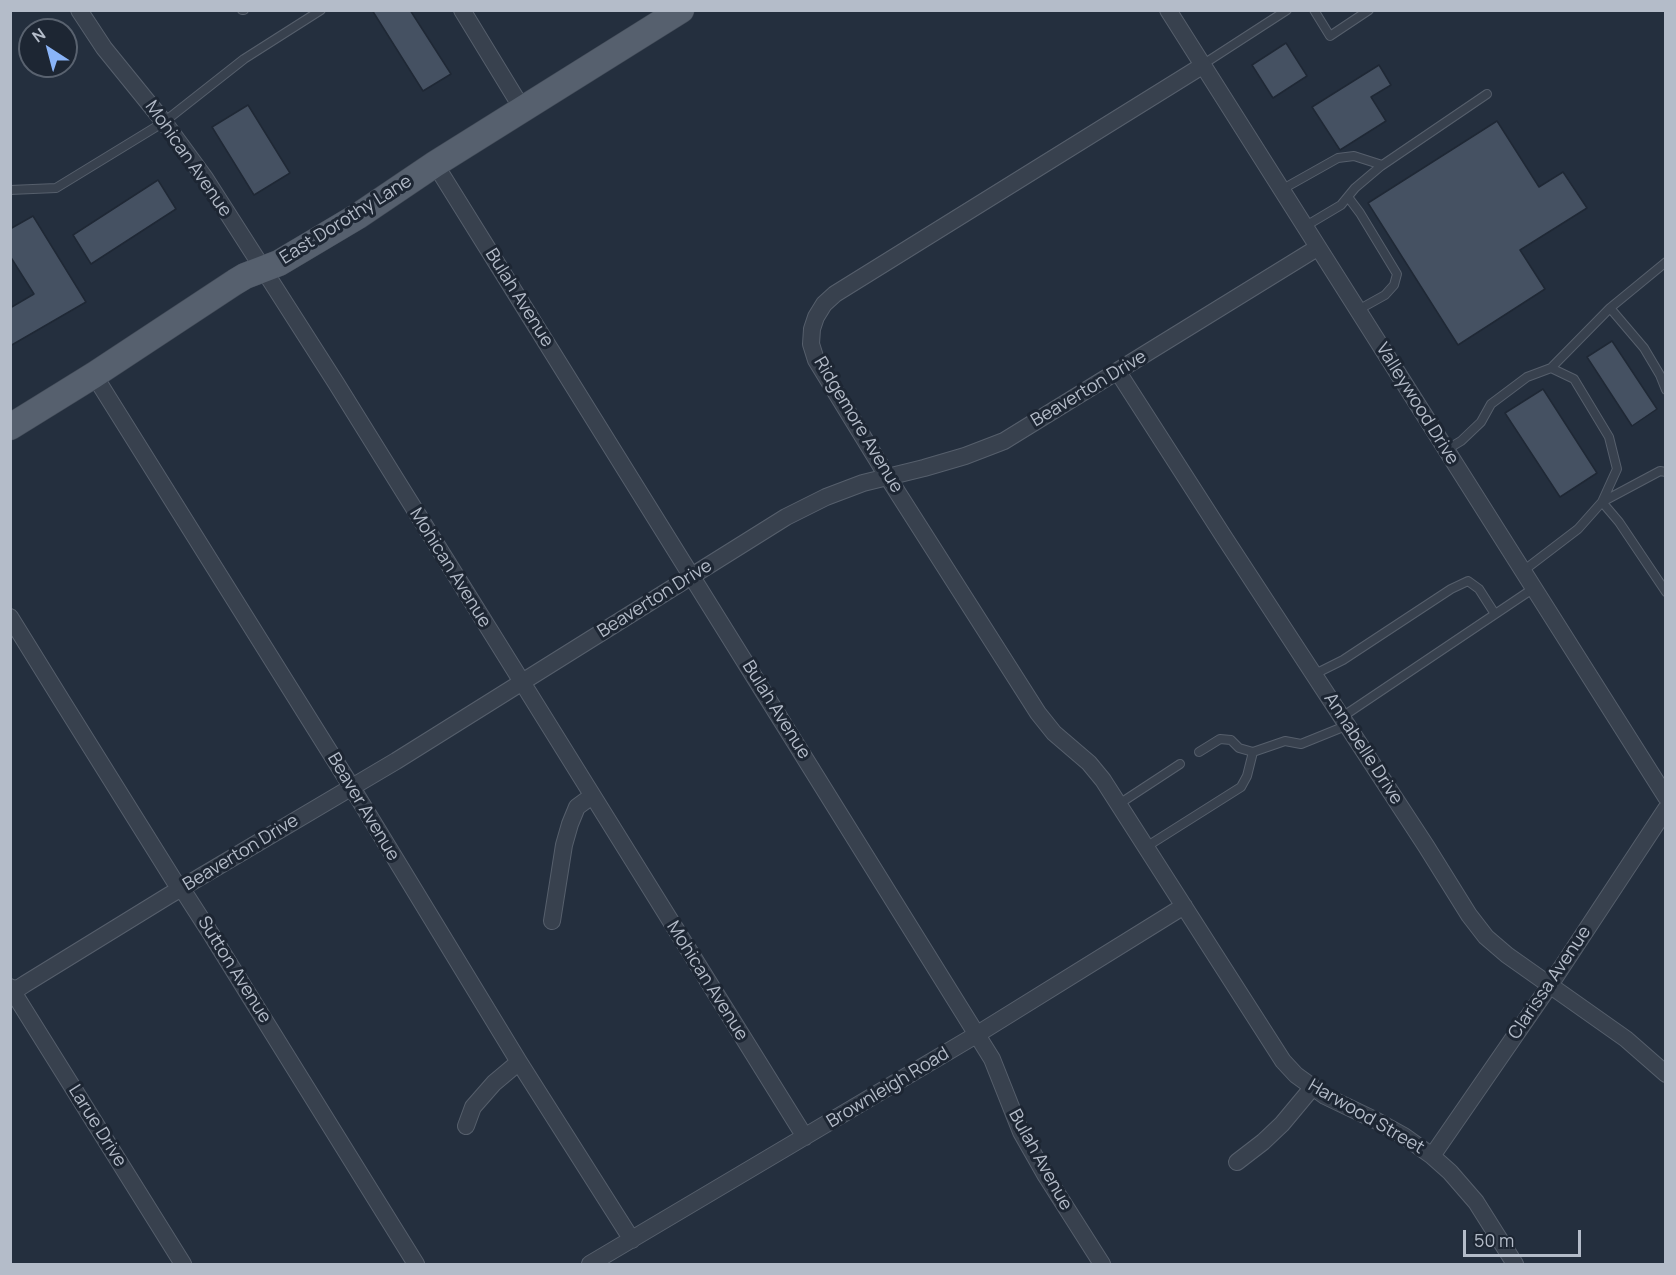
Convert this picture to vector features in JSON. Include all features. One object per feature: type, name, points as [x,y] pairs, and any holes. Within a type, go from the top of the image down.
[{"type":"main road","name":"East Dorothy Lane","points":[[10,427],[236,282],[279,263],[348,222],[676,12]]},
{"type":"street","name":"Mohican Avenue","points":[[79,10],[104,48],[164,122],[205,178],[336,383],[805,1137]]},
{"type":"street","points":[[462,10],[523,110]]},
{"type":"street","name":"Valleywood Drive","points":[[1168,10],[1665,797]]},
{"type":"street","name":"Ridgemore Avenue","points":[[1184,906],[1104,780],[1089,763],[1054,733],[1038,713],[816,360],[812,344],[812,329],[824,304],[835,294],[1202,66]]},
{"type":"street","name":"Bulah Avenue","points":[[435,165],[992,1059],[1026,1141],[1102,1264]]},
{"type":"street","name":"Beaverton Drive","points":[[11,988],[19,988],[396,761],[786,517],[826,497],[887,476],[934,465],[1004,441],[1317,248]]},
{"type":"street","name":"Annabelle Drive","points":[[1118,372],[1469,915],[1486,937],[1507,955],[1626,1039],[1665,1074]]},
{"type":"street","name":"Beaver Avenue","points":[[94,375],[351,786],[519,1062],[632,1240]]},
{"type":"street","name":"Sutton Avenue","points":[[10,617],[416,1264]]},
{"type":"street","points":[[552,921],[564,844],[570,824],[577,807],[592,796]]},
{"type":"street","name":"Clarissa Avenue","points":[[1432,1156],[1550,985],[1665,809]]},
{"type":"street","name":"Brownleigh Road","points":[[590,1264],[976,1035],[1184,906]]},
{"type":"street","name":"Harwood Street","points":[[1184,906],[1283,1061],[1312,1088],[1386,1126],[1432,1156],[1450,1172],[1476,1202],[1515,1264]]},
{"type":"street","name":"Larue Drive","points":[[11,988],[183,1264]]},
{"type":"street","points":[[466,1126],[473,1107],[494,1083],[519,1062]]},
{"type":"street","points":[[1237,1162],[1282,1124],[1312,1088]]},
{"type":"lane","points":[[10,190],[56,188],[164,122],[244,59],[321,10]]},
{"type":"lane","points":[[1202,66],[1287,10]]},
{"type":"lane","points":[[1314,10],[1330,36],[1370,10]]},
{"type":"lane","points":[[1304,227],[1341,205],[1382,165],[1486,94]]},
{"type":"lane","points":[[1281,190],[1338,158],[1354,156],[1382,165]]},
{"type":"lane","points":[[1348,197],[1397,274],[1394,285],[1385,295],[1358,310]]},
{"type":"lane","points":[[1446,450],[1461,441],[1480,422],[1491,404],[1527,377],[1551,368],[1610,308],[1665,262]]},
{"type":"lane","points":[[1610,308],[1644,348],[1660,375],[1665,390]]},
{"type":"lane","points":[[1523,571],[1578,529],[1602,502],[1617,470],[1609,437],[1574,380],[1551,368]]},
{"type":"lane","points":[[1602,502],[1660,471],[1665,472]]},
{"type":"lane","points":[[1602,502],[1619,522],[1665,592]]},
{"type":"lane","points":[[1315,674],[1343,660],[1451,589],[1468,581],[1479,589],[1495,614]]},
{"type":"lane","points":[[1198,752],[1220,739],[1231,740],[1239,748],[1253,752],[1285,741],[1301,744],[1345,721],[1534,588]]},
{"type":"lane","points":[[1146,847],[1241,787],[1247,776],[1253,752]]},
{"type":"lane","points":[[1119,804],[1180,764]]},
{"type":"building","points":[[372,10],[410,10],[451,74],[423,91]]},
{"type":"building","points":[[1286,43],[1307,76],[1273,98],[1252,65]]},
{"type":"building","points":[[1379,65],[1391,85],[1371,97],[1386,121],[1340,150],[1312,107]]},
{"type":"building","points":[[248,105],[290,173],[254,195],[212,127]]},
{"type":"building","points":[[1497,121],[1539,187],[1563,172],[1587,208],[1520,250],[1545,289],[1458,345],[1368,203]]},
{"type":"building","points":[[158,180],[176,209],[91,264],[73,235]]},
{"type":"building","points":[[33,216],[86,302],[10,346],[10,308],[34,294],[10,256],[10,229]]},
{"type":"building","points":[[1612,341],[1657,409],[1632,426],[1587,357]]},
{"type":"building","points":[[1543,389],[1597,473],[1560,497],[1505,413]]}]
